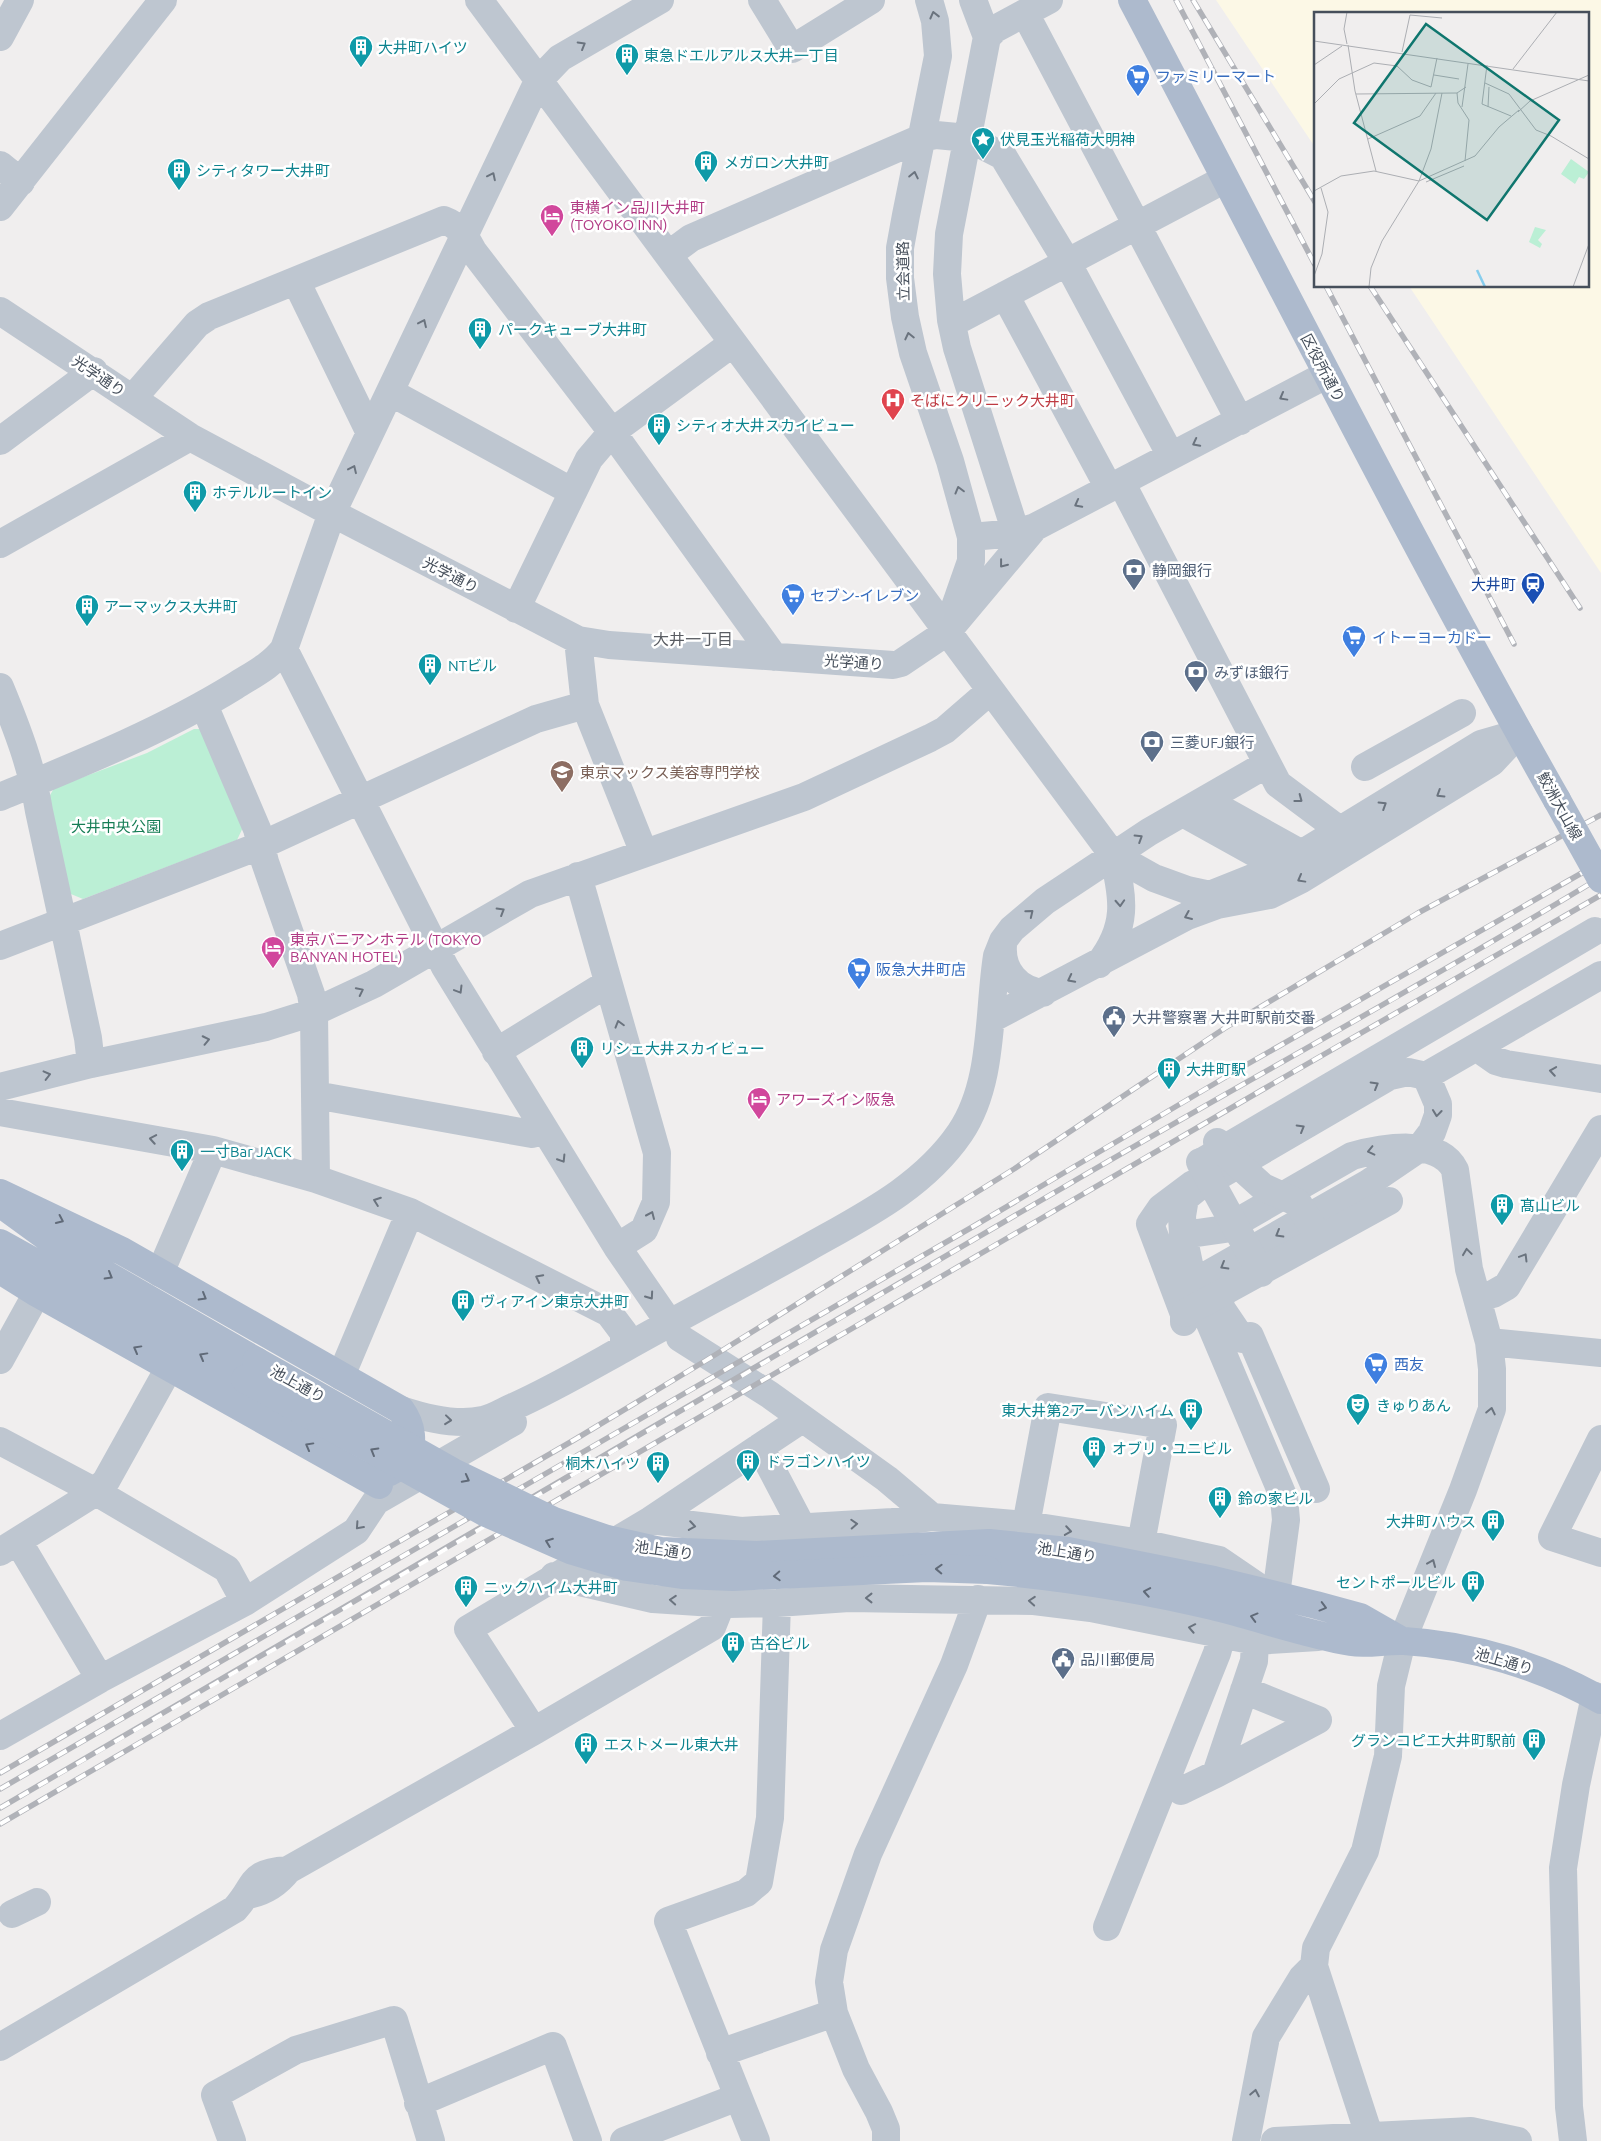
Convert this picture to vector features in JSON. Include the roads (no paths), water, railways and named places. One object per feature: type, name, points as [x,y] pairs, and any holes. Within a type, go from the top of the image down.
[{"type":"main road","name":"区役所通り","points":[[1132,0],[1326,375],[1519,733]]},
{"type":"main road","name":"鮫洲大山線","points":[[1519,733],[1601,879]]},
{"type":"main road","points":[[0,1193],[77,1228],[401,1410],[408,1420],[411,1432],[412,1444],[406,1458],[386,1475],[363,1476]]},
{"type":"main road","name":"池上通り","points":[[0,1204],[67,1252],[251,1370],[486,1513],[570,1550],[627,1567],[682,1575],[733,1577],[927,1568],[988,1570],[1043,1575],[1156,1594],[1212,1606],[1352,1642],[1402,1641],[1438,1644],[1488,1654],[1526,1665],[1574,1684],[1598,1698]]},
{"type":"main road","name":"池上通り","points":[[0,1243],[503,1498],[563,1524],[633,1546],[684,1554],[733,1556],[989,1543],[1068,1551],[1214,1580],[1360,1617],[1402,1641]]},
{"type":"main road","points":[[0,1270],[169,1368],[391,1492]]},
{"type":"street","points":[[0,37],[20,0]]},
{"type":"street","points":[[0,207],[163,0]]},
{"type":"street","points":[[479,0],[1113,855],[1119,879],[1121,922],[1111,948],[1098,964]]},
{"type":"street","points":[[0,797],[141,736],[204,705],[274,661],[284,649],[332,513],[538,81],[560,58],[660,0]]},
{"type":"street","points":[[762,0],[792,49],[871,0]]},
{"type":"street","name":"立会道路","points":[[929,0],[937,32],[938,56],[900,248],[900,278],[905,317],[913,353],[950,461],[971,537],[971,561],[947,632]]},
{"type":"street","points":[[973,0],[987,37],[949,234],[947,274],[950,320],[1026,530]]},
{"type":"street","points":[[987,37],[995,30],[1049,0]]},
{"type":"street","points":[[1025,13],[1136,227],[1240,421]]},
{"type":"street","points":[[668,255],[691,238],[921,138],[936,135],[965,147],[1003,156],[1067,262],[1171,456]]},
{"type":"street","points":[[0,165],[21,182]]},
{"type":"street","points":[[950,320],[962,318],[1225,179]]},
{"type":"street","points":[[133,398],[197,324],[209,316],[444,220],[457,225],[473,251],[612,432],[774,657]]},
{"type":"street","points":[[296,281],[370,433]]},
{"type":"street","points":[[1005,295],[1115,485],[1278,784],[1285,867],[1282,890],[1319,870],[1492,762],[1519,733]]},
{"type":"street","name":"光学通り","points":[[0,311],[94,371],[190,437],[332,513],[578,640],[608,645],[892,665],[912,658],[947,632],[1026,530]]},
{"type":"street","points":[[516,609],[588,459],[612,432],[733,344]]},
{"type":"street","points":[[0,441],[94,371]]},
{"type":"street","points":[[971,537],[1026,530],[1326,375]]},
{"type":"street","points":[[390,392],[572,492]]},
{"type":"street","points":[[0,544],[190,437]]},
{"type":"street","points":[[578,640],[585,705],[644,854]]},
{"type":"street","points":[[284,649],[350,784],[361,799],[434,948],[617,1247],[675,1331],[770,1395],[887,1479],[932,1517]]},
{"type":"street","points":[[0,687],[27,754],[88,1038],[91,1064]]},
{"type":"street","points":[[0,1087],[91,1064],[266,1028],[314,1012],[361,991],[530,894],[804,797],[930,738],[945,730],[990,691]]},
{"type":"street","points":[[204,705],[262,845],[265,862],[311,994],[314,1012],[316,1179]]},
{"type":"street","points":[[0,946],[262,845],[536,719],[585,705]]},
{"type":"street","points":[[1365,767],[1462,713]]},
{"type":"street","points":[[992,1019],[1187,916],[1285,867],[1481,744],[1519,733]]},
{"type":"street","points":[[401,1410],[423,1417],[453,1421],[482,1420],[548,1392],[624,1348],[675,1331],[712,1302],[878,1208],[908,1187],[936,1162],[959,1135],[970,1116],[984,1064],[992,1019],[994,976],[1003,941],[1012,929],[1039,906],[1113,855],[1267,764]]},
{"type":"street","points":[[1194,806],[1285,867]]},
{"type":"street","points":[[1194,806],[1285,867]]},
{"type":"street","points":[[1113,855],[1154,878],[1187,890],[1211,894],[1285,867]]},
{"type":"street","points":[[578,876],[656,1153],[656,1202],[644,1230],[617,1247]]},
{"type":"street","points":[[1390,1201],[1184,1316],[1150,1224],[1161,1208],[1208,1159],[1343,1074],[1595,931]]},
{"type":"street","points":[[1003,941],[1004,960],[1013,978],[1030,991],[1043,993]]},
{"type":"street","points":[[651,1520],[718,1530],[740,1531],[893,1522],[932,1517],[1026,1525],[1141,1543],[1219,1560],[1271,1594],[1286,1520],[1284,1498],[1193,1283],[1183,1235],[1182,1205],[1185,1198],[1196,1189],[1390,1076],[1408,1072],[1426,1076],[1601,975]]},
{"type":"street","points":[[496,1052],[608,983]]},
{"type":"street","points":[[1476,1047],[1496,1061],[1506,1064],[1601,1079]]},
{"type":"street","points":[[1193,1283],[1367,1184],[1420,1148],[1432,1132],[1438,1115],[1438,1104],[1426,1076]]},
{"type":"street","points":[[315,1095],[532,1134],[544,1130]]},
{"type":"street","points":[[0,1112],[213,1150],[316,1179],[410,1212],[610,1313],[624,1333],[624,1348]]},
{"type":"street","points":[[1477,1298],[1493,1294],[1507,1286],[1601,1129]]},
{"type":"street","points":[[1183,1235],[1225,1229],[1352,1156],[1392,1148],[1420,1148],[1444,1158],[1452,1164],[1455,1170],[1469,1269],[1489,1342],[1493,1402],[1490,1418],[1402,1641],[1391,1686],[1388,1756],[1365,1851],[1316,1948],[1314,1966],[1371,2139]]},
{"type":"street","points":[[160,1273],[213,1150]]},
{"type":"street","points":[[1208,1159],[1298,1203],[1320,1239]]},
{"type":"street","points":[[1208,1159],[1227,1211],[1261,1273]]},
{"type":"street","points":[[1227,1211],[1263,1187]]},
{"type":"street","points":[[341,1376],[410,1212]]},
{"type":"street","points":[[1230,1291],[1221,1308],[1242,1340],[1250,1336],[1316,1488]]},
{"type":"street","points":[[0,1360],[37,1293]]},
{"type":"street","points":[[1489,1342],[1601,1353]]},
{"type":"street","points":[[100,1679],[9,1546],[96,1492],[106,1481],[169,1368]]},
{"type":"street","points":[[0,1736],[100,1679],[245,1602],[356,1531],[366,1519],[372,1506],[391,1492],[511,1423],[548,1392]]},
{"type":"street","points":[[1026,1525],[1048,1407],[1163,1425],[1141,1543]]},
{"type":"street","points":[[534,1731],[468,1629],[554,1576],[651,1520],[802,1419]]},
{"type":"street","points":[[1601,1439],[1552,1537],[1601,1554]]},
{"type":"street","points":[[0,1441],[96,1492],[227,1569],[245,1602]]},
{"type":"street","points":[[760,1447],[802,1526]]},
{"type":"street","points":[[722,1602],[700,1578],[700,1564],[704,1551],[726,1536],[740,1531]]},
{"type":"street","points":[[554,1576],[653,1599],[722,1602],[729,1604],[849,1598],[1034,1601],[1091,1608],[1255,1641],[1327,1636]]},
{"type":"street","points":[[886,2141],[886,2130],[879,2112],[856,2069],[834,2013],[829,1982],[834,1950],[868,1854],[954,1665],[978,1599]]},
{"type":"street","points":[[0,2047],[235,1909],[247,1895],[253,1880],[268,1871],[288,1870],[534,1731],[712,1627],[722,1602]]},
{"type":"street","points":[[756,2141],[668,1921],[746,1893],[759,1882],[770,1818],[777,1603]]},
{"type":"street","points":[[1107,1927],[1222,1635]]},
{"type":"street","points":[[1216,1774],[1254,1661],[1255,1641]]},
{"type":"street","points":[[1181,1791],[1318,1720],[1244,1690]]},
{"type":"street","points":[[1573,2141],[1569,2098],[1562,1868],[1576,1785],[1598,1698]]},
{"type":"street","points":[[12,1914],[37,1902]]},
{"type":"street","points":[[1246,2141],[1266,2037],[1302,1978],[1314,1966]]},
{"type":"street","points":[[720,2052],[834,2013]]},
{"type":"street","points":[[231,2141],[215,2095],[296,2050],[394,2020],[431,2141]]},
{"type":"street","points":[[418,2102],[553,2046],[588,2141]]},
{"type":"street","points":[[624,2141],[738,2097]]},
{"type":"street","points":[[1275,2141],[1371,2139],[1471,2131],[1518,2141]]},
{"type":"railway","points":[[1176,0],[1314,263]]},
{"type":"railway","points":[[1193,0],[1314,200]]},
{"type":"railway","points":[[1327,288],[1514,644]]},
{"type":"railway","points":[[1371,288],[1580,608]]},
{"type":"railway","points":[[0,1773],[574,1440],[710,1358],[1014,1169],[1225,1028],[1418,913],[1601,815]]},
{"type":"railway","points":[[0,1789],[974,1226],[1246,1065],[1601,862]]},
{"type":"railway","points":[[0,1808],[1069,1184],[1469,955],[1601,877]]},
{"type":"railway","points":[[0,1824],[1601,895]]},
{"type":"place","name":"大井町ハイツ","points":[[361,68]]},
{"type":"place","name":"東急ドエルアルス大井一丁目","points":[[627,76]]},
{"type":"place","name":"ファミリーマート","points":[[1138,97]]},
{"type":"place","name":"伏見玉光稲荷大明神","points":[[983,160]]},
{"type":"place","name":"メガロン大井町","points":[[706,183]]},
{"type":"place","name":"シティタワー大井町","points":[[179,191]]},
{"type":"place","name":"東横イン品川大井町 (TOYOKO INN)","points":[[552,237]]},
{"type":"place","name":"パークキューブ大井町","points":[[480,350]]},
{"type":"place","name":"そばにクリニック大井町","points":[[893,421]]},
{"type":"place","name":"シティオ大井スカイビュー","points":[[659,446]]},
{"type":"place","name":"ホテルルートイン","points":[[195,513]]},
{"type":"place","name":"静岡銀行","points":[[1134,591]]},
{"type":"place","name":"大井町","points":[[1533,605]]},
{"type":"place","name":"セブン-イレブン","points":[[793,616]]},
{"type":"place","name":"アーマックス大井町","points":[[87,627]]},
{"type":"place","name":"イトーヨーカドー","points":[[1354,658]]},
{"type":"place","name":"NTビル","points":[[430,686]]},
{"type":"place","name":"みずほ銀行","points":[[1196,693]]},
{"type":"place","name":"三菱UFJ銀行","points":[[1152,763]]},
{"type":"place","name":"東京マックス美容専門学校","points":[[562,793]]},
{"type":"place","name":"東京バニアンホテル (TOKYO BANYAN HOTEL)","points":[[273,969]]},
{"type":"place","name":"阪急大井町店","points":[[859,990]]},
{"type":"place","name":"大井警察署 大井町駅前交番","points":[[1114,1038]]},
{"type":"place","name":"リシェ大井スカイビュー","points":[[582,1069]]},
{"type":"place","name":"大井町駅","points":[[1169,1090]]},
{"type":"place","name":"アワーズイン阪急","points":[[759,1120]]},
{"type":"place","name":"一寸Bar JACK","points":[[182,1172]]},
{"type":"place","name":"髙山ビル","points":[[1502,1226]]},
{"type":"place","name":"ヴィアイン東京大井町","points":[[463,1322]]},
{"type":"place","name":"西友","points":[[1376,1385]]},
{"type":"place","name":"きゅりあん","points":[[1358,1426]]},
{"type":"place","name":"東大井第2アーバンハイム","points":[[1191,1431]]},
{"type":"place","name":"オブリ・ユニビル","points":[[1094,1469]]},
{"type":"place","name":"ドラゴンハイツ","points":[[748,1482]]},
{"type":"place","name":"桐木ハイツ","points":[[658,1484]]},
{"type":"place","name":"鈴の家ビル","points":[[1220,1519]]},
{"type":"place","name":"大井町ハウス","points":[[1493,1542]]},
{"type":"place","name":"セントポールビル","points":[[1473,1603]]},
{"type":"place","name":"ニックハイム大井町","points":[[466,1608]]},
{"type":"place","name":"古谷ビル","points":[[733,1664]]},
{"type":"place","name":"品川郵便局","points":[[1063,1680]]},
{"type":"place","name":"グランコピエ大井町駅前","points":[[1534,1761]]},
{"type":"place","name":"エストメール東大井","points":[[586,1765]]},
{"type":"district","name":"大井一丁目","points":[[693,639]]},
{"type":"park label","name":"大井中央公園","points":[[116,826]]}]
